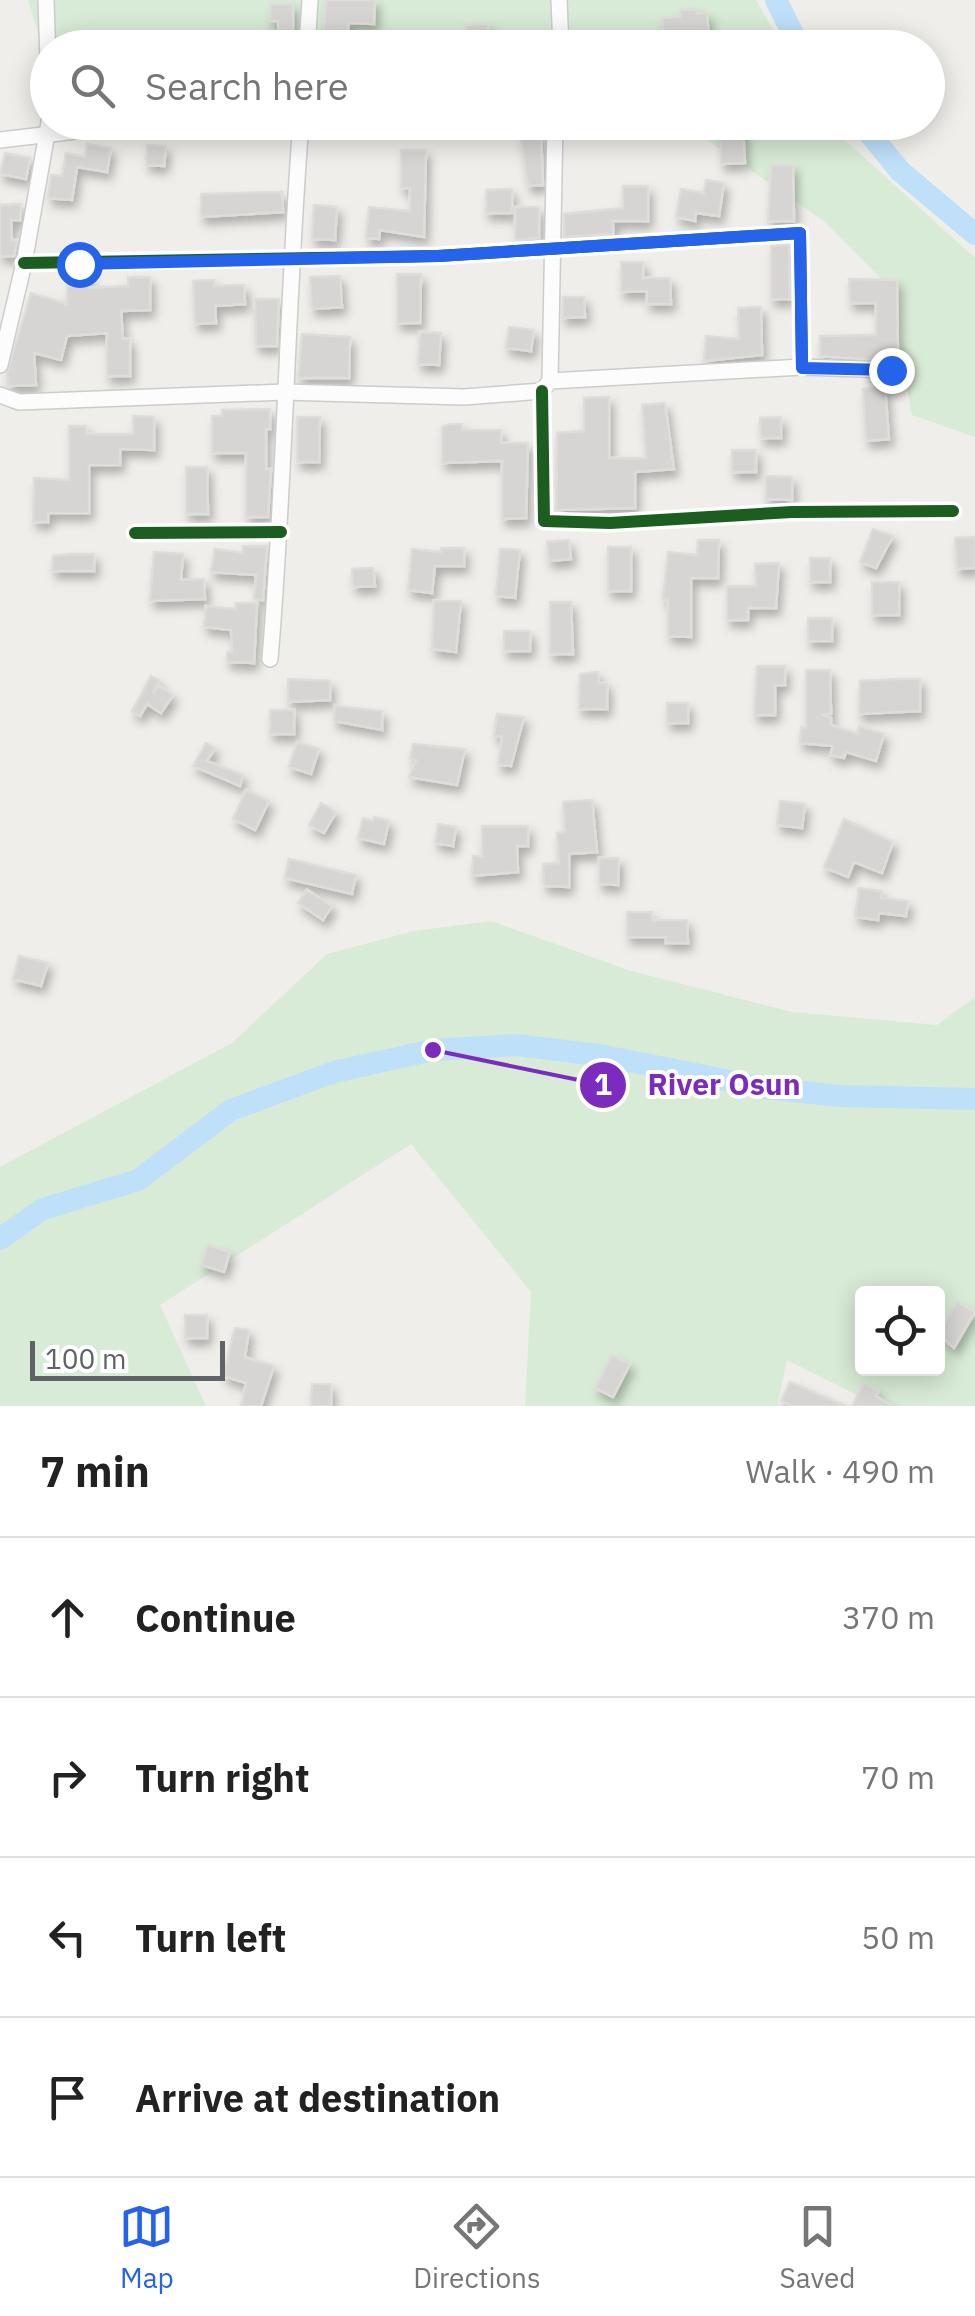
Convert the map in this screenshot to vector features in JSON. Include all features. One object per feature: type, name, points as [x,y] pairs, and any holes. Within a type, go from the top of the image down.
[{"type":"street","points":[[46,0],[47,30]]},
{"type":"street","points":[[308,30],[310,0]]},
{"type":"street","points":[[559,0],[560,30]]},
{"type":"street","points":[[0,140],[30,134]]},
{"type":"street","points":[[0,365],[47,140]]},
{"type":"street","points":[[270,659],[281,532],[284,392],[301,140]]},
{"type":"street","points":[[555,140],[544,521],[610,523],[792,512],[953,511]]},
{"type":"street","points":[[24,263],[551,248],[800,233],[802,368]]},
{"type":"street","points":[[0,395],[19,402],[284,392],[464,397],[546,386],[802,368],[891,370]]},
{"type":"street","points":[[135,533],[281,532]]},
{"type":"green space","points":[[28,0],[756,0],[773,30],[37,30]]},
{"type":"green space","points":[[707,140],[845,140],[975,258],[975,437],[912,415],[889,287],[825,222]]},
{"type":"green space","points":[[491,921],[631,971],[792,1012],[937,1025],[975,997],[975,1406],[879,1406],[787,1360],[777,1406],[525,1406],[531,1292],[411,1144],[160,1305],[206,1406],[0,1406],[0,1167],[232,1043],[327,954],[414,931]]},
{"type":"building","points":[[326,0],[375,0],[374,24],[349,23],[348,30],[324,30]]},
{"type":"building","points":[[270,4],[293,4],[293,30],[278,30],[278,21],[270,21]]},
{"type":"building","points":[[680,10],[707,13],[708,30],[663,30],[662,18],[680,17]]},
{"type":"building","points":[[488,24],[488,30],[466,30],[466,25]]},
{"type":"building","points":[[521,140],[541,140],[543,185],[528,186]]},
{"type":"building","points":[[720,140],[744,140],[745,163],[721,164]]},
{"type":"building","points":[[87,144],[111,148],[107,172],[77,167],[72,200],[48,198],[51,175],[62,176],[66,153],[85,157]]},
{"type":"building","points":[[147,145],[166,146],[164,166],[146,165]]},
{"type":"building","points":[[401,150],[426,150],[424,237],[380,230],[379,239],[366,238],[369,207],[410,211],[410,188],[401,188]]},
{"type":"building","points":[[5,153],[30,158],[26,179],[0,174]]},
{"type":"building","points":[[771,165],[793,165],[794,221],[768,221]]},
{"type":"building","points":[[706,180],[724,183],[719,216],[696,213],[695,221],[676,217],[681,189],[704,193]]},
{"type":"building","points":[[623,186],[648,186],[648,221],[613,221],[613,234],[564,237],[564,214],[623,208]]},
{"type":"building","points":[[512,189],[512,213],[486,213],[486,190]]},
{"type":"building","points":[[282,192],[283,212],[201,217],[201,194]]},
{"type":"building","points":[[21,204],[20,220],[11,220],[12,240],[17,240],[14,256],[0,256],[0,205]]},
{"type":"building","points":[[314,205],[337,207],[335,240],[312,239]]},
{"type":"building","points":[[515,207],[539,207],[539,238],[515,240]]},
{"type":"building","points":[[789,245],[790,299],[771,299],[771,246]]},
{"type":"building","points":[[621,262],[643,262],[643,278],[670,278],[671,304],[647,304],[647,291],[621,292]]},
{"type":"building","points":[[397,274],[421,274],[420,323],[397,323]]},
{"type":"building","points":[[73,275],[90,275],[89,288],[128,286],[128,277],[150,277],[150,310],[121,311],[123,339],[130,339],[130,376],[107,376],[107,333],[67,336],[61,360],[34,353],[36,385],[8,386],[7,373],[31,293],[67,304],[67,286],[73,286]]},
{"type":"building","points":[[340,276],[342,307],[312,309],[310,277]]},
{"type":"building","points":[[849,279],[897,280],[898,362],[820,356],[820,336],[876,335],[876,303],[850,303]]},
{"type":"building","points":[[214,280],[214,286],[244,285],[245,304],[215,306],[216,323],[195,324],[193,281]]},
{"type":"building","points":[[563,297],[584,297],[585,317],[562,318]]},
{"type":"building","points":[[255,299],[279,299],[277,346],[256,346]]},
{"type":"building","points":[[761,307],[762,355],[704,361],[706,336],[739,339],[738,308]]},
{"type":"building","points":[[509,327],[534,330],[531,351],[506,348]]},
{"type":"building","points":[[420,332],[441,333],[439,365],[418,364]]},
{"type":"building","points":[[302,334],[350,337],[349,378],[298,378]]},
{"type":"building","points":[[885,387],[889,439],[866,441],[863,389]]},
{"type":"building","points":[[609,397],[609,458],[646,458],[642,405],[665,403],[674,469],[635,472],[635,508],[556,510],[557,433],[584,431],[584,398]]},
{"type":"building","points":[[270,409],[270,429],[266,429],[266,469],[271,469],[268,517],[246,517],[246,453],[212,453],[212,416],[222,416],[222,410]]},
{"type":"building","points":[[133,416],[154,417],[154,450],[120,449],[120,465],[89,465],[89,513],[48,513],[48,522],[33,522],[34,478],[69,480],[69,426],[86,426],[86,434],[133,434]]},
{"type":"building","points":[[297,417],[320,417],[319,462],[297,462]]},
{"type":"building","points":[[781,417],[781,438],[761,438],[760,418]]},
{"type":"building","points":[[462,424],[462,430],[501,430],[501,443],[528,443],[526,518],[502,519],[502,461],[442,463],[442,427]]},
{"type":"building","points":[[732,450],[756,450],[756,472],[732,472]]},
{"type":"building","points":[[186,467],[207,467],[208,514],[186,514]]},
{"type":"building","points":[[766,476],[792,477],[792,500],[766,499]]},
{"type":"building","points":[[873,529],[893,536],[876,568],[860,562]]},
{"type":"building","points":[[975,537],[975,568],[957,569],[955,538]]},
{"type":"building","points":[[569,540],[571,559],[549,561],[547,542]]},
{"type":"building","points":[[698,540],[719,540],[718,578],[691,578],[691,637],[668,636],[668,599],[663,599],[668,552],[697,555]]},
{"type":"building","points":[[243,546],[267,546],[263,600],[254,599],[256,575],[211,572],[215,549],[243,553]]},
{"type":"building","points":[[608,547],[631,547],[631,591],[608,591]]},
{"type":"building","points":[[441,548],[464,548],[464,566],[435,566],[432,593],[408,590],[412,549],[441,552]]},
{"type":"building","points":[[500,549],[520,550],[515,598],[496,596]]},
{"type":"building","points":[[154,552],[183,554],[181,580],[204,579],[205,599],[150,601]]},
{"type":"building","points":[[94,554],[94,571],[52,571],[53,556]]},
{"type":"building","points":[[810,558],[830,558],[830,582],[810,582]]},
{"type":"building","points":[[779,563],[776,608],[748,608],[748,620],[727,620],[727,586],[756,586],[755,564]]},
{"type":"building","points":[[373,568],[375,586],[353,587],[352,569]]},
{"type":"building","points":[[872,582],[899,582],[899,615],[872,615]]},
{"type":"building","points":[[434,601],[461,601],[456,652],[432,649]]},
{"type":"building","points":[[550,602],[571,602],[573,654],[550,654]]},
{"type":"building","points":[[236,603],[257,603],[254,663],[227,662],[227,652],[232,652],[231,630],[204,627],[206,606],[236,609]]},
{"type":"building","points":[[808,618],[832,618],[832,641],[808,641]]},
{"type":"building","points":[[504,631],[530,631],[530,651],[504,651]]},
{"type":"building","points":[[757,666],[785,666],[785,685],[775,685],[775,715],[754,715]]},
{"type":"building","points":[[806,670],[830,670],[831,714],[822,715],[831,718],[831,725],[858,734],[859,726],[884,734],[876,761],[846,752],[844,758],[830,755],[833,746],[800,743],[801,727],[806,728]]},
{"type":"building","points":[[598,672],[599,683],[607,683],[607,709],[579,709],[580,674]]},
{"type":"building","points":[[151,676],[159,680],[153,693],[159,686],[173,695],[161,713],[147,704],[140,716],[132,711]]},
{"type":"building","points":[[288,679],[330,681],[330,700],[288,702]]},
{"type":"building","points":[[920,679],[920,711],[859,714],[860,681]]},
{"type":"building","points":[[667,703],[688,703],[688,723],[667,723]]},
{"type":"building","points":[[335,706],[382,711],[382,730],[334,721]]},
{"type":"building","points":[[270,710],[294,710],[294,734],[270,734]]},
{"type":"building","points":[[497,714],[524,717],[511,766],[498,765],[502,737],[494,736]]},
{"type":"building","points":[[297,742],[319,749],[311,774],[289,767]]},
{"type":"building","points":[[206,743],[215,748],[207,761],[243,775],[240,786],[193,766]]},
{"type":"building","points":[[413,744],[465,749],[457,785],[409,777],[416,760],[410,759]]},
{"type":"building","points":[[246,790],[269,801],[255,830],[233,819]]},
{"type":"building","points":[[592,800],[597,852],[569,854],[569,887],[544,886],[543,864],[559,863],[557,833],[565,832],[563,802]]},
{"type":"building","points":[[780,801],[805,804],[802,828],[777,825]]},
{"type":"building","points":[[321,803],[336,812],[324,833],[309,825]]},
{"type":"building","points":[[374,817],[389,821],[384,844],[358,838],[363,818],[373,821]]},
{"type":"building","points":[[844,819],[893,842],[882,873],[854,862],[848,877],[824,867]]},
{"type":"building","points":[[438,824],[456,827],[453,846],[435,843]]},
{"type":"building","points":[[482,826],[528,826],[528,846],[517,846],[518,872],[472,876],[473,856],[482,856]]},
{"type":"building","points":[[599,858],[619,858],[618,885],[599,884]]},
{"type":"building","points":[[289,859],[356,875],[352,894],[285,878]]},
{"type":"building","points":[[859,888],[882,891],[881,898],[908,901],[906,916],[879,913],[878,920],[855,917]]},
{"type":"building","points":[[307,890],[332,906],[323,920],[298,903]]},
{"type":"building","points":[[627,912],[652,912],[652,920],[687,920],[688,943],[666,943],[666,937],[627,937]]},
{"type":"building","points":[[19,956],[48,963],[41,986],[13,979]]},
{"type":"building","points":[[207,1245],[230,1252],[224,1272],[201,1265]]},
{"type":"building","points":[[957,1302],[975,1312],[954,1348],[945,1340],[945,1322]]},
{"type":"building","points":[[185,1315],[207,1315],[207,1338],[185,1338]]},
{"type":"building","points":[[235,1328],[249,1330],[245,1357],[274,1366],[261,1406],[241,1406],[246,1383],[223,1376]]},
{"type":"building","points":[[612,1355],[630,1364],[613,1397],[595,1388]]},
{"type":"building","points":[[790,1382],[846,1406],[792,1406],[781,1401]]},
{"type":"building","points":[[312,1384],[331,1384],[331,1406],[311,1406]]},
{"type":"building","points":[[863,1384],[879,1391],[876,1396],[892,1406],[852,1406]]},
{"type":"waterway","points":[[776,0],[791,30]]},
{"type":"waterway","points":[[875,140],[900,171],[975,234]]},
{"type":"waterway","points":[[0,1239],[43,1209],[138,1180],[231,1110],[334,1072],[433,1050],[516,1045],[599,1055],[765,1088],[840,1096],[975,1099]]},
{"type":"cycle path","points":[[24,263],[438,256],[800,233],[802,367]]},
{"type":"cycle path","points":[[542,391],[544,521],[610,523],[792,512],[953,511]]},
{"type":"cycle path","points":[[135,533],[281,532]]},
{"type":"place","name":"River Osun","points":[[433,1050]]},
{"type":"route","points":[[79,264],[438,256],[800,233],[802,368],[891,370]]}]
